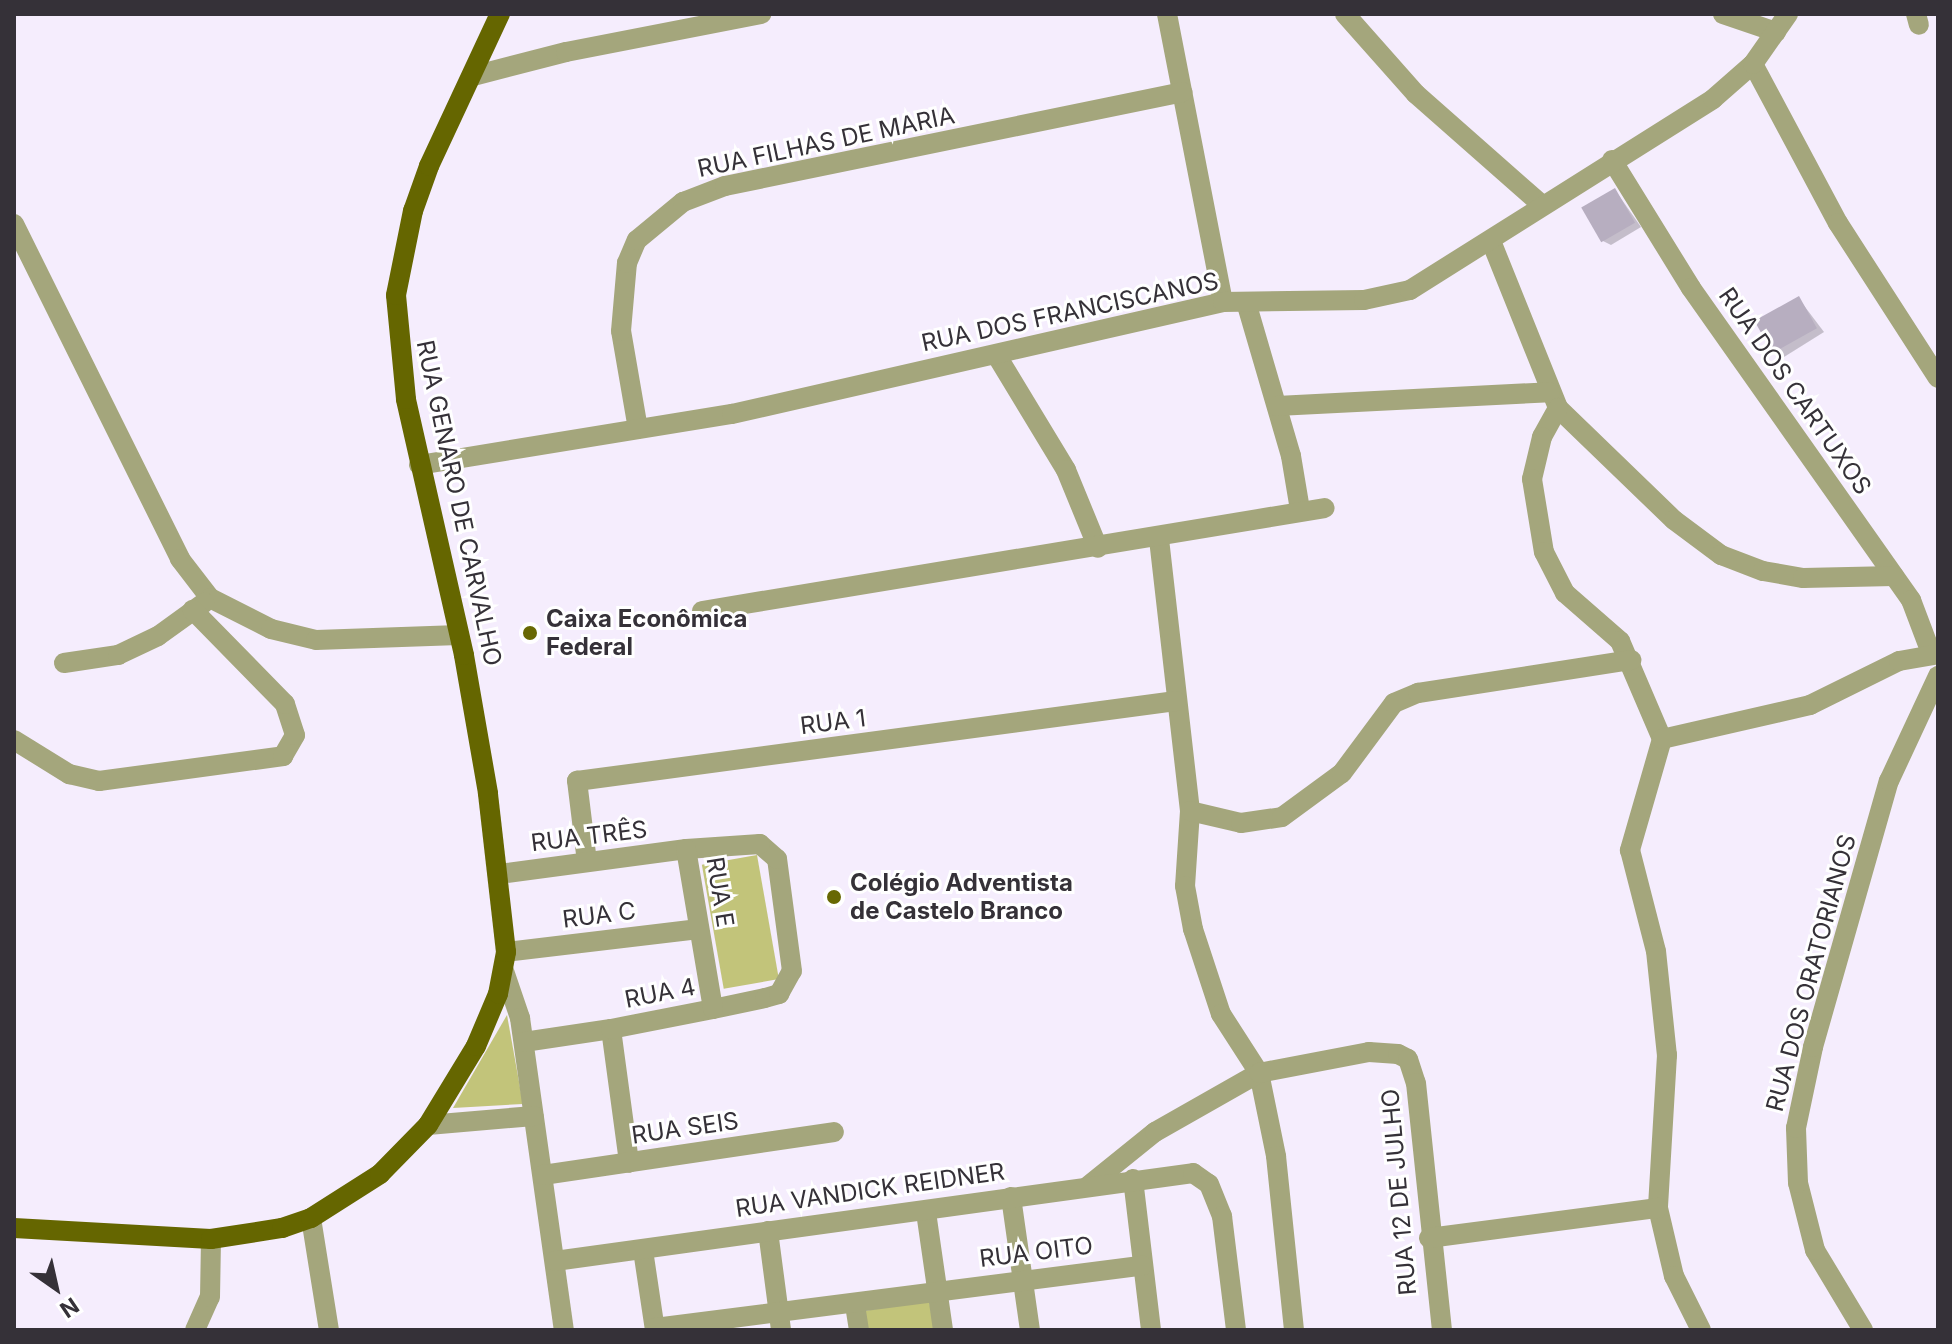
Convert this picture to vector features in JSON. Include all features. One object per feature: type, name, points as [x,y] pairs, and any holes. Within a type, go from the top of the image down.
[{"type":"main road","name":"RUA GENARO DE CARVALHO","points":[[500,14],[413,211],[396,295],[419,465],[459,635],[499,874],[505,962]]},
{"type":"main road","points":[[14,1228],[211,1239],[282,1228],[311,1218],[380,1174],[428,1125],[476,1046],[505,962]]},
{"type":"street","points":[[1167,14],[1223,302]]},
{"type":"street","points":[[1345,14],[1416,94],[1542,205]]},
{"type":"street","points":[[1723,14],[1776,32]]},
{"type":"street","name":"RUA DOS FRANCISCANOS","points":[[419,465],[638,429],[997,356],[1223,302],[1364,300],[1391,295],[1431,280],[1612,160],[1713,99],[1753,64],[1788,14]]},
{"type":"street","points":[[473,76],[566,52],[749,15]]},
{"type":"street","points":[[1753,64],[1838,223],[1938,378]]},
{"type":"street","name":"RUA FILHAS DE MARIA","points":[[638,429],[621,331],[627,263],[637,240],[683,202],[725,186],[1182,92]]},
{"type":"street","name":"RUA DOS CARTUXOS","points":[[1612,160],[1691,288],[1894,576],[1915,609],[1934,653]]},
{"type":"street","points":[[14,224],[202,604],[285,704],[295,735],[283,756],[99,781],[69,774],[14,740]]},
{"type":"street","points":[[1491,241],[1554,400],[1674,520],[1721,555],[1786,576],[1894,576]]},
{"type":"street","points":[[1246,302],[1277,406],[1300,510]]},
{"type":"street","points":[[997,356],[1066,470],[1098,548]]},
{"type":"street","points":[[1277,406],[1554,400]]},
{"type":"street","points":[[1554,400],[1532,479],[1544,552],[1565,593],[1620,641],[1631,660],[1662,739],[1637,809],[1630,850],[1656,951],[1666,1042],[1658,1208],[1674,1276],[1701,1330]]},
{"type":"street","points":[[702,611],[1159,539],[1300,510],[1325,508]]},
{"type":"street","points":[[1159,539],[1190,811],[1185,886],[1193,929],[1221,1014],[1259,1073],[1276,1156],[1294,1330]]},
{"type":"street","points":[[202,604],[271,629],[316,640],[459,635]]},
{"type":"street","points":[[64,663],[118,655],[202,604]]},
{"type":"street","points":[[1662,739],[1810,705],[1899,661],[1934,653]]},
{"type":"street","points":[[1190,811],[1241,823],[1282,817],[1342,773],[1394,703],[1418,693],[1631,660]]},
{"type":"street","name":"RUA DOS ORATORIANOS","points":[[1863,1330],[1815,1250],[1798,1183],[1796,1128],[1813,1047],[1889,781],[1938,676]]},
{"type":"street","name":"RUA 1","points":[[587,862],[577,781],[1176,701]]},
{"type":"street","name":"RUA E","points":[[713,1009],[686,849],[760,844],[774,853],[792,971]]},
{"type":"street","name":"RUA TRÊS","points":[[499,874],[686,849]]},
{"type":"street","name":"RUA C","points":[[505,962],[699,929]]},
{"type":"street","points":[[505,962],[524,1042],[564,1330]]},
{"type":"street","name":"RUA 4","points":[[524,1042],[611,1029],[779,994],[792,971]]},
{"type":"street","points":[[611,1029],[629,1163]]},
{"type":"street","name":"RUA 12 DE JULHO","points":[[1259,1073],[1369,1052],[1408,1059],[1424,1146],[1429,1238],[1442,1330]]},
{"type":"street","points":[[1088,1186],[1164,1126],[1259,1073]]},
{"type":"street","points":[[428,1125],[534,1116]]},
{"type":"street","name":"RUA SEIS","points":[[543,1175],[834,1132]]},
{"type":"street","name":"RUA VANDICK REIDNER","points":[[555,1261],[1193,1173],[1209,1184],[1222,1216],[1236,1330]]},
{"type":"street","points":[[1133,1179],[1151,1330]]},
{"type":"street","points":[[1011,1197],[1030,1330]]},
{"type":"street","points":[[1429,1238],[1658,1208]]},
{"type":"street","points":[[926,1212],[943,1330]]},
{"type":"street","points":[[311,1218],[329,1330]]},
{"type":"street","points":[[768,1231],[780,1322]]},
{"type":"street","points":[[195,1330],[210,1297],[211,1239]]},
{"type":"street","points":[[643,1250],[655,1329],[780,1322],[855,1305],[859,1330]]},
{"type":"street","name":"RUA OITO","points":[[855,1305],[1023,1279],[1142,1266]]},
{"type":"green space","points":[[757,855],[779,979],[724,989],[702,865]]},
{"type":"green space","points":[[507,1015],[523,1104],[453,1108]]},
{"type":"green space","points":[[929,1300],[934,1330],[867,1330],[864,1311]]},
{"type":"building","points":[[1615,188],[1635,223],[1601,242],[1581,208]]},
{"type":"building","points":[[1799,296],[1817,328],[1772,353],[1754,321]]},
{"type":"place","name":"Caixa Econômica Federal","points":[[530,633]]},
{"type":"place","name":"Colégio Adventista de Castelo Branco","points":[[834,897]]}]
